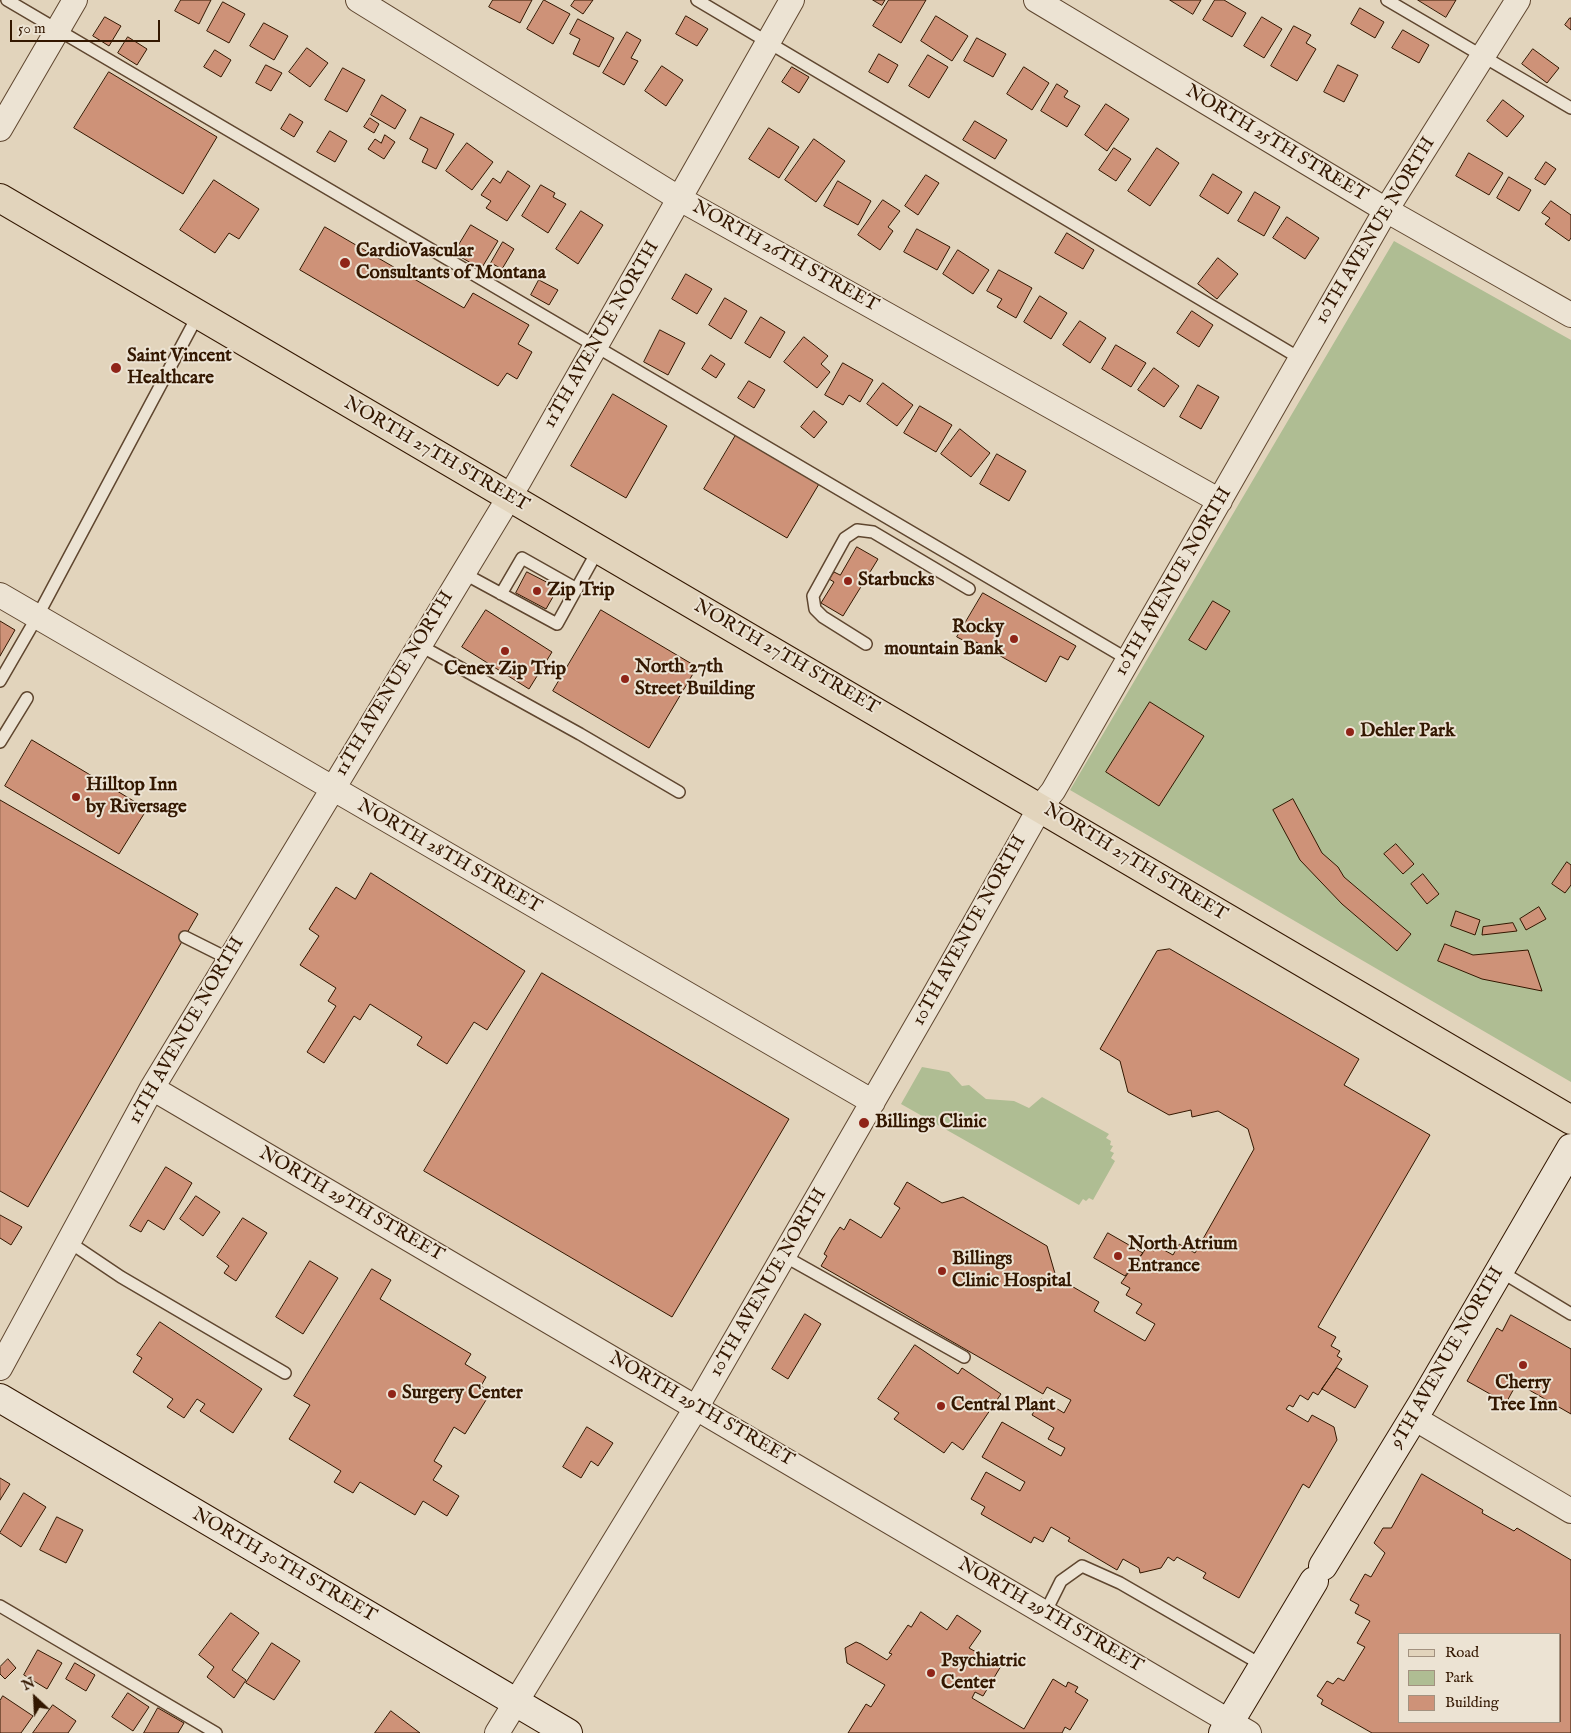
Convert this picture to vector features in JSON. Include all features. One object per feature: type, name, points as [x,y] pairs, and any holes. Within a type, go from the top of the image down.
[{"type":"main road","name":"NORTH 27TH STREET","points":[[0,198],[598,550],[1040,806],[1571,1120]]},
{"type":"street","points":[[0,129],[75,0]]},
{"type":"street","name":"NORTH 26TH STREET","points":[[358,0],[680,199],[1220,501]]},
{"type":"street","name":"11TH AVENUE NORTH","points":[[0,1368],[152,1088],[508,497],[792,0]]},
{"type":"street","name":"NORTH 25TH STREET","points":[[1036,0],[1386,210],[1571,314]]},
{"type":"street","name":"10TH AVENUE NORTH","points":[[497,1733],[696,1408],[873,1102],[1040,806],[1053,791],[1386,210],[1518,0]]},
{"type":"street","name":"NORTH 28TH STREET","points":[[0,595],[332,790],[873,1102]]},
{"type":"street","name":"NORTH 29TH STREET","points":[[152,1088],[1045,1613],[1234,1729]]},
{"type":"street","name":"9TH AVENUE NORTH","points":[[1234,1729],[1262,1665],[1414,1418],[1571,1148]]},
{"type":"street","name":"NORTH 30TH STREET","points":[[0,1398],[568,1733]]},
{"type":"street","points":[[1414,1418],[1571,1511]]},
{"type":"lane","points":[[6,0],[1129,660]]},
{"type":"lane","points":[[697,0],[1301,359]]},
{"type":"lane","points":[[1387,0],[1571,108]]},
{"type":"lane","points":[[0,681],[37,617],[198,315]]},
{"type":"lane","points":[[866,644],[823,617],[815,609],[813,596],[845,538],[857,530],[873,532],[969,589]]},
{"type":"lane","points":[[463,573],[557,624],[598,550]]},
{"type":"lane","points":[[501,594],[522,558],[577,589]]},
{"type":"lane","points":[[419,645],[580,734],[678,792]]},
{"type":"lane","points":[[0,742],[27,698]]},
{"type":"lane","points":[[185,937],[229,959]]},
{"type":"lane","points":[[69,1242],[121,1277],[285,1373]]},
{"type":"lane","points":[[784,1256],[964,1357]]},
{"type":"lane","points":[[1500,1270],[1571,1314]]},
{"type":"lane","points":[[1045,1613],[1062,1582],[1082,1566],[1120,1584],[1262,1665]]},
{"type":"lane","points":[[0,1606],[216,1733]]},
{"type":"green space","name":"Dehler Park","points":[[1394,241],[1571,340],[1571,1082],[1070,790]]},
{"type":"green space","points":[[922,1067],[949,1072],[962,1086],[969,1085],[986,1099],[1014,1101],[1029,1108],[1042,1097],[1109,1134],[1106,1138],[1111,1141],[1110,1145],[1113,1146],[1110,1151],[1114,1153],[1111,1158],[1115,1161],[1093,1200],[1089,1198],[1086,1201],[1083,1199],[1079,1205],[901,1104]]},
{"type":"building","points":[[181,0],[211,0],[199,24],[175,11]]},
{"type":"building","points":[[493,0],[532,0],[520,23],[489,7]]},
{"type":"building","points":[[544,0],[570,14],[553,44],[527,29]]},
{"type":"building","points":[[575,0],[593,0],[583,14],[571,6]]},
{"type":"building","points":[[873,0],[885,0],[882,5]]},
{"type":"building","points":[[889,0],[926,0],[901,43],[873,26]]},
{"type":"building","points":[[1170,0],[1201,0],[1193,14]]},
{"type":"building","points":[[1215,0],[1224,0],[1246,13],[1232,37],[1203,20]]},
{"type":"building","points":[[1418,0],[1456,0],[1446,17]]},
{"type":"building","points":[[223,2],[245,14],[229,43],[207,31]]},
{"type":"building","points":[[1360,8],[1384,22],[1375,38],[1351,24]]},
{"type":"building","points":[[686,16],[708,29],[697,46],[676,34]]},
{"type":"building","points":[[936,16],[968,36],[952,61],[921,41]]},
{"type":"building","points":[[105,17],[121,26],[109,46],[93,36]]},
{"type":"building","points":[[1262,17],[1282,29],[1264,58],[1244,46]]},
{"type":"building","points":[[1571,18],[1571,30],[1565,25]]},
{"type":"building","points":[[578,19],[614,38],[599,67],[573,54],[580,39],[570,34]]},
{"type":"building","points":[[264,23],[288,36],[274,60],[250,46]]},
{"type":"building","points":[[1294,26],[1311,35],[1306,43],[1316,49],[1297,81],[1271,66]]},
{"type":"building","points":[[1403,30],[1429,45],[1419,63],[1392,48]]},
{"type":"building","points":[[627,32],[641,40],[631,58],[638,61],[624,85],[603,73]]},
{"type":"building","points":[[128,37],[147,49],[137,65],[118,53]]},
{"type":"building","points":[[977,38],[1006,54],[993,77],[964,61]]},
{"type":"building","points":[[307,48],[328,63],[310,87],[289,72]]},
{"type":"building","points":[[1533,49],[1559,68],[1547,83],[1522,64]]},
{"type":"building","points":[[215,50],[231,60],[221,77],[204,67]]},
{"type":"building","points":[[879,54],[898,65],[888,83],[869,72]]},
{"type":"building","points":[[928,55],[948,67],[929,98],[909,86]]},
{"type":"building","points":[[266,65],[282,73],[271,91],[256,83]]},
{"type":"building","points":[[1338,65],[1358,75],[1344,102],[1324,92]]},
{"type":"building","points":[[662,66],[683,80],[666,106],[645,91]]},
{"type":"building","points":[[792,67],[809,77],[799,93],[782,82]]},
{"type":"building","points":[[1024,67],[1049,83],[1032,110],[1007,94]]},
{"type":"building","points":[[343,68],[365,80],[347,112],[325,100]]},
{"type":"building","points":[[109,72],[217,137],[183,194],[74,128]]},
{"type":"building","points":[[1057,84],[1068,91],[1064,97],[1080,106],[1067,127],[1041,111]]},
{"type":"building","points":[[382,95],[406,110],[395,129],[371,115]]},
{"type":"building","points":[[1503,100],[1524,116],[1507,137],[1487,121]]},
{"type":"building","points":[[1106,104],[1129,119],[1107,151],[1085,135]]},
{"type":"building","points":[[290,114],[303,122],[294,137],[281,129]]},
{"type":"building","points":[[421,117],[454,134],[436,169],[422,162],[428,149],[410,139]]},
{"type":"building","points":[[370,118],[379,124],[374,133],[364,127]]},
{"type":"building","points":[[975,121],[1007,140],[995,159],[963,140]]},
{"type":"building","points":[[769,128],[799,147],[779,178],[749,159]]},
{"type":"building","points":[[330,131],[347,141],[335,162],[317,152]]},
{"type":"building","points":[[385,135],[395,142],[384,159],[368,149],[375,139],[381,143]]},
{"type":"building","points":[[814,139],[845,161],[816,202],[785,180]]},
{"type":"building","points":[[467,143],[493,162],[472,190],[446,171]]},
{"type":"building","points":[[1114,148],[1131,159],[1116,181],[1099,170]]},
{"type":"building","points":[[1157,148],[1179,163],[1150,206],[1128,191]]},
{"type":"building","points":[[1469,153],[1503,173],[1489,195],[1456,176]]},
{"type":"building","points":[[1546,162],[1556,169],[1545,185],[1535,179]]},
{"type":"building","points":[[508,171],[530,186],[507,221],[486,208],[491,201],[481,195],[493,178],[500,183]]},
{"type":"building","points":[[1213,174],[1242,192],[1228,214],[1200,196]]},
{"type":"building","points":[[926,175],[939,183],[918,215],[905,206]]},
{"type":"building","points":[[1509,177],[1531,190],[1519,211],[1497,198]]},
{"type":"building","points":[[214,180],[259,209],[239,239],[229,233],[215,253],[180,230]]},
{"type":"building","points":[[838,181],[871,201],[858,225],[824,206]]},
{"type":"building","points":[[541,185],[555,193],[553,197],[566,204],[548,233],[522,216]]},
{"type":"building","points":[[1255,192],[1280,207],[1264,236],[1238,221]]},
{"type":"building","points":[[883,200],[900,211],[888,227],[893,231],[880,250],[858,235]]},
{"type":"building","points":[[1551,201],[1571,215],[1571,238],[1569,241],[1545,224],[1550,218],[1542,213]]},
{"type":"building","points":[[581,211],[603,225],[578,264],[556,249]]},
{"type":"building","points":[[1287,217],[1319,238],[1305,259],[1273,238]]},
{"type":"building","points":[[471,225],[498,241],[481,269],[454,253]]},
{"type":"building","points":[[325,227],[464,308],[473,293],[529,325],[518,344],[532,352],[517,379],[507,373],[498,386],[300,270]]},
{"type":"building","points":[[917,229],[950,247],[937,270],[904,252]]},
{"type":"building","points":[[1067,233],[1094,250],[1083,269],[1055,253]]},
{"type":"building","points":[[503,242],[514,249],[502,269],[491,263]]},
{"type":"building","points":[[958,250],[989,270],[973,294],[943,274]]},
{"type":"building","points":[[1218,258],[1238,274],[1217,299],[1198,284]]},
{"type":"building","points":[[999,270],[1032,288],[1016,318],[997,307],[1002,299],[987,291]]},
{"type":"building","points":[[686,274],[712,289],[697,314],[672,299]]},
{"type":"building","points":[[539,280],[558,290],[549,305],[531,295]]},
{"type":"building","points":[[1040,296],[1067,313],[1051,339],[1024,322]]},
{"type":"building","points":[[725,298],[747,311],[731,339],[709,325]]},
{"type":"building","points":[[1192,311],[1213,325],[1199,347],[1177,333]]},
{"type":"building","points":[[761,317],[785,332],[770,358],[745,343]]},
{"type":"building","points":[[1080,321],[1106,338],[1090,363],[1063,345]]},
{"type":"building","points":[[660,330],[685,343],[668,375],[644,362]]},
{"type":"building","points":[[804,337],[828,356],[821,364],[830,372],[817,388],[784,362]]},
{"type":"building","points":[[1116,345],[1146,363],[1131,387],[1102,369]]},
{"type":"building","points":[[711,355],[725,364],[716,378],[702,369]]},
{"type":"building","points":[[843,363],[873,380],[860,402],[849,395],[843,405],[825,395]]},
{"type":"building","points":[[1154,368],[1179,386],[1164,407],[1138,390]]},
{"type":"building","points":[[749,381],[765,390],[754,408],[738,398]]},
{"type":"building","points":[[883,383],[913,405],[897,426],[867,404]]},
{"type":"building","points":[[1198,385],[1219,397],[1201,429],[1180,417]]},
{"type":"building","points":[[613,394],[667,426],[626,498],[571,466]]},
{"type":"building","points":[[920,406],[952,425],[936,452],[904,433]]},
{"type":"building","points":[[814,411],[827,422],[814,438],[801,427]]},
{"type":"building","points":[[960,429],[990,453],[971,477],[941,454]]},
{"type":"building","points":[[736,435],[819,484],[787,538],[704,489]]},
{"type":"building","points":[[997,454],[1026,471],[1009,501],[980,484]]},
{"type":"building","name":"Starbucks","points":[[857,547],[878,559],[843,616],[821,603],[834,582],[829,579],[834,572],[840,575]]},
{"type":"building","name":"Zip Trip","points":[[527,572],[558,588],[546,609],[516,593]]},
{"type":"building","name":"Rocky mountain Bank","points":[[983,593],[1076,646],[1068,660],[1060,656],[1046,682],[976,642],[974,646],[957,637]]},
{"type":"building","points":[[1213,601],[1230,611],[1206,650],[1189,640]]},
{"type":"building","points":[[486,610],[552,652],[529,689],[462,647]]},
{"type":"building","name":"North 27th Street Building","points":[[601,610],[697,667],[649,748],[553,691]]},
{"type":"building","points":[[0,621],[15,630],[0,656]]},
{"type":"building","points":[[1150,702],[1204,736],[1159,806],[1106,772]]},
{"type":"building","name":"Hilltop Inn by Riversage","points":[[32,740],[147,809],[119,854],[5,786]]},
{"type":"building","points":[[1293,799],[1322,853],[1338,867],[1344,877],[1411,934],[1397,951],[1342,904],[1300,860],[1273,810]]},
{"type":"building","points":[[0,800],[198,914],[28,1207],[0,1191]]},
{"type":"building","points":[[1396,844],[1414,864],[1403,874],[1384,854]]},
{"type":"building","points":[[1567,862],[1571,865],[1571,885],[1565,893],[1552,884]]},
{"type":"building","points":[[371,873],[525,971],[487,1030],[474,1022],[447,1064],[417,1045],[422,1037],[370,1004],[360,1020],[354,1016],[324,1063],[307,1052],[336,1006],[328,1001],[336,988],[300,965],[319,936],[309,929],[336,887],[355,899]]},
{"type":"building","points":[[1423,874],[1439,894],[1427,904],[1411,884]]},
{"type":"building","points":[[1539,907],[1546,919],[1526,930],[1520,919]]},
{"type":"building","points":[[1456,911],[1480,920],[1475,935],[1451,926]]},
{"type":"building","points":[[1513,923],[1517,931],[1482,935],[1483,927]]},
{"type":"building","points":[[1445,944],[1473,955],[1528,950],[1542,991],[1482,979],[1438,961]]},
{"type":"building","name":"Billings Clinic Hospital","points":[[1170,949],[1359,1059],[1344,1085],[1430,1135],[1318,1327],[1336,1337],[1331,1346],[1340,1351],[1337,1356],[1342,1359],[1318,1395],[1313,1392],[1308,1400],[1300,1395],[1293,1407],[1289,1405],[1286,1409],[1308,1422],[1312,1415],[1334,1427],[1337,1440],[1309,1488],[1303,1484],[1239,1598],[1203,1578],[1206,1573],[1177,1557],[1174,1561],[1168,1557],[1161,1568],[1140,1573],[1139,1568],[1123,1559],[1117,1570],[1068,1541],[1070,1538],[1051,1527],[1043,1542],[1034,1537],[1031,1543],[981,1514],[985,1507],[971,1499],[986,1472],[1020,1491],[1025,1482],[982,1457],[1002,1422],[1061,1456],[1065,1448],[1048,1439],[1054,1428],[1032,1415],[1041,1399],[1064,1413],[1071,1400],[1047,1387],[1043,1394],[821,1266],[827,1256],[824,1254],[832,1239],[840,1227],[844,1230],[850,1219],[881,1238],[900,1208],[894,1204],[907,1182],[942,1203],[963,1197],[1047,1246],[1056,1277],[1099,1302],[1094,1311],[1145,1341],[1155,1324],[1136,1313],[1142,1304],[1126,1295],[1130,1288],[1121,1283],[1147,1247],[1154,1251],[1157,1246],[1173,1255],[1179,1244],[1195,1253],[1254,1149],[1248,1129],[1218,1111],[1192,1117],[1191,1110],[1169,1115],[1128,1092],[1120,1061],[1100,1049],[1157,951]]},
{"type":"building","points":[[542,973],[789,1119],[672,1317],[424,1171]]},
{"type":"building","points":[[166,1167],[192,1183],[164,1230],[148,1220],[141,1232],[130,1226]]},
{"type":"building","points":[[196,1196],[220,1212],[203,1236],[180,1219]]},
{"type":"building","points":[[0,1215],[22,1227],[11,1245],[0,1238]]},
{"type":"building","points":[[243,1218],[267,1233],[236,1281],[224,1273],[229,1266],[217,1257]]},
{"type":"building","name":"North Atrium Entrance","points":[[1108,1233],[1143,1253],[1125,1276],[1094,1258]]},
{"type":"building","points":[[310,1261],[338,1278],[303,1334],[276,1317]]},
{"type":"building","name":"Surgery Center","points":[[372,1269],[391,1280],[380,1299],[471,1354],[465,1364],[486,1377],[481,1386],[491,1392],[465,1434],[454,1427],[434,1461],[442,1466],[433,1480],[459,1496],[447,1516],[423,1501],[415,1515],[360,1482],[353,1493],[334,1482],[341,1471],[289,1439],[310,1405],[294,1396]]},
{"type":"building","points":[[805,1314],[821,1324],[788,1379],[772,1369]]},
{"type":"building","name":"Cherry Tree Inn","points":[[1511,1315],[1571,1349],[1571,1414],[1517,1383],[1506,1403],[1467,1381],[1497,1328],[1502,1331]]},
{"type":"building","points":[[160,1322],[262,1389],[233,1433],[200,1411],[205,1404],[197,1399],[184,1418],[167,1407],[173,1399],[133,1372],[142,1358],[137,1355]]},
{"type":"building","name":"Central Plant","points":[[915,1345],[958,1374],[962,1368],[1001,1394],[963,1450],[952,1442],[944,1453],[894,1419],[899,1413],[878,1399]]},
{"type":"building","points":[[1337,1368],[1368,1386],[1355,1408],[1322,1389]]},
{"type":"building","points":[[587,1427],[613,1443],[598,1466],[591,1461],[581,1478],[563,1467]]},
{"type":"building","points":[[1422,1474],[1483,1510],[1482,1513],[1514,1531],[1517,1528],[1571,1560],[1571,1733],[1372,1733],[1321,1704],[1323,1700],[1317,1696],[1327,1681],[1333,1684],[1338,1678],[1344,1681],[1365,1647],[1357,1643],[1370,1621],[1355,1613],[1359,1605],[1350,1600],[1365,1574],[1371,1577],[1385,1553],[1374,1543],[1383,1528],[1391,1528]]},
{"type":"building","points":[[0,1478],[10,1484],[0,1500]]},
{"type":"building","points":[[24,1493],[46,1507],[21,1547],[0,1533]]},
{"type":"building","points":[[57,1517],[83,1530],[66,1563],[40,1550]]},
{"type":"building","name":"Psychiatric Center","points":[[921,1612],[947,1630],[957,1615],[981,1631],[969,1648],[1001,1666],[983,1696],[975,1692],[972,1698],[1024,1729],[1053,1679],[1066,1687],[1068,1682],[1078,1687],[1075,1692],[1088,1700],[1070,1730],[1065,1727],[1062,1733],[848,1733],[866,1704],[871,1707],[885,1685],[847,1663],[845,1648],[856,1642],[887,1660],[892,1654],[889,1653],[908,1625],[911,1627]]},
{"type":"building","points":[[231,1613],[259,1633],[232,1670],[246,1680],[234,1698],[207,1677],[214,1667],[199,1655]]},
{"type":"building","points":[[272,1643],[300,1661],[274,1700],[246,1683]]},
{"type":"building","points":[[38,1650],[62,1663],[47,1689],[24,1675]]},
{"type":"building","points":[[8,1659],[16,1668],[5,1679],[0,1674],[0,1667]]},
{"type":"building","points":[[75,1663],[95,1675],[86,1691],[66,1679]]},
{"type":"building","points":[[128,1693],[149,1707],[133,1731],[112,1717]]},
{"type":"building","points":[[3,1696],[33,1716],[21,1733],[0,1733],[0,1701]]},
{"type":"building","points":[[53,1705],[76,1721],[68,1733],[33,1733]]},
{"type":"building","points":[[158,1708],[184,1723],[178,1733],[144,1733]]},
{"type":"building","points":[[391,1711],[420,1733],[375,1733]]},
{"type":"place","name":"CardioVascular Consultants of Montana","points":[[345,263]]},
{"type":"place","name":"Saint Vincent Healthcare","points":[[116,368]]},
{"type":"place","name":"Starbucks","points":[[848,581]]},
{"type":"place","name":"Zip Trip","points":[[537,591]]},
{"type":"place","name":"Rocky mountain Bank","points":[[1014,639]]},
{"type":"place","name":"Cenex Zip Trip","points":[[505,651]]},
{"type":"place","name":"North 27th Street Building","points":[[625,679]]},
{"type":"place","name":"Dehler Park","points":[[1350,732]]},
{"type":"place","name":"Hilltop Inn by Riversage","points":[[76,797]]},
{"type":"place","name":"Billings Clinic","points":[[864,1123]]},
{"type":"place","name":"North Atrium Entrance","points":[[1118,1256]]},
{"type":"place","name":"Billings Clinic Hospital","points":[[942,1271]]},
{"type":"place","name":"Cherry Tree Inn","points":[[1523,1365]]},
{"type":"place","name":"Surgery Center","points":[[392,1394]]},
{"type":"place","name":"Central Plant","points":[[941,1406]]},
{"type":"place","name":"Psychiatric Center","points":[[931,1673]]}]
